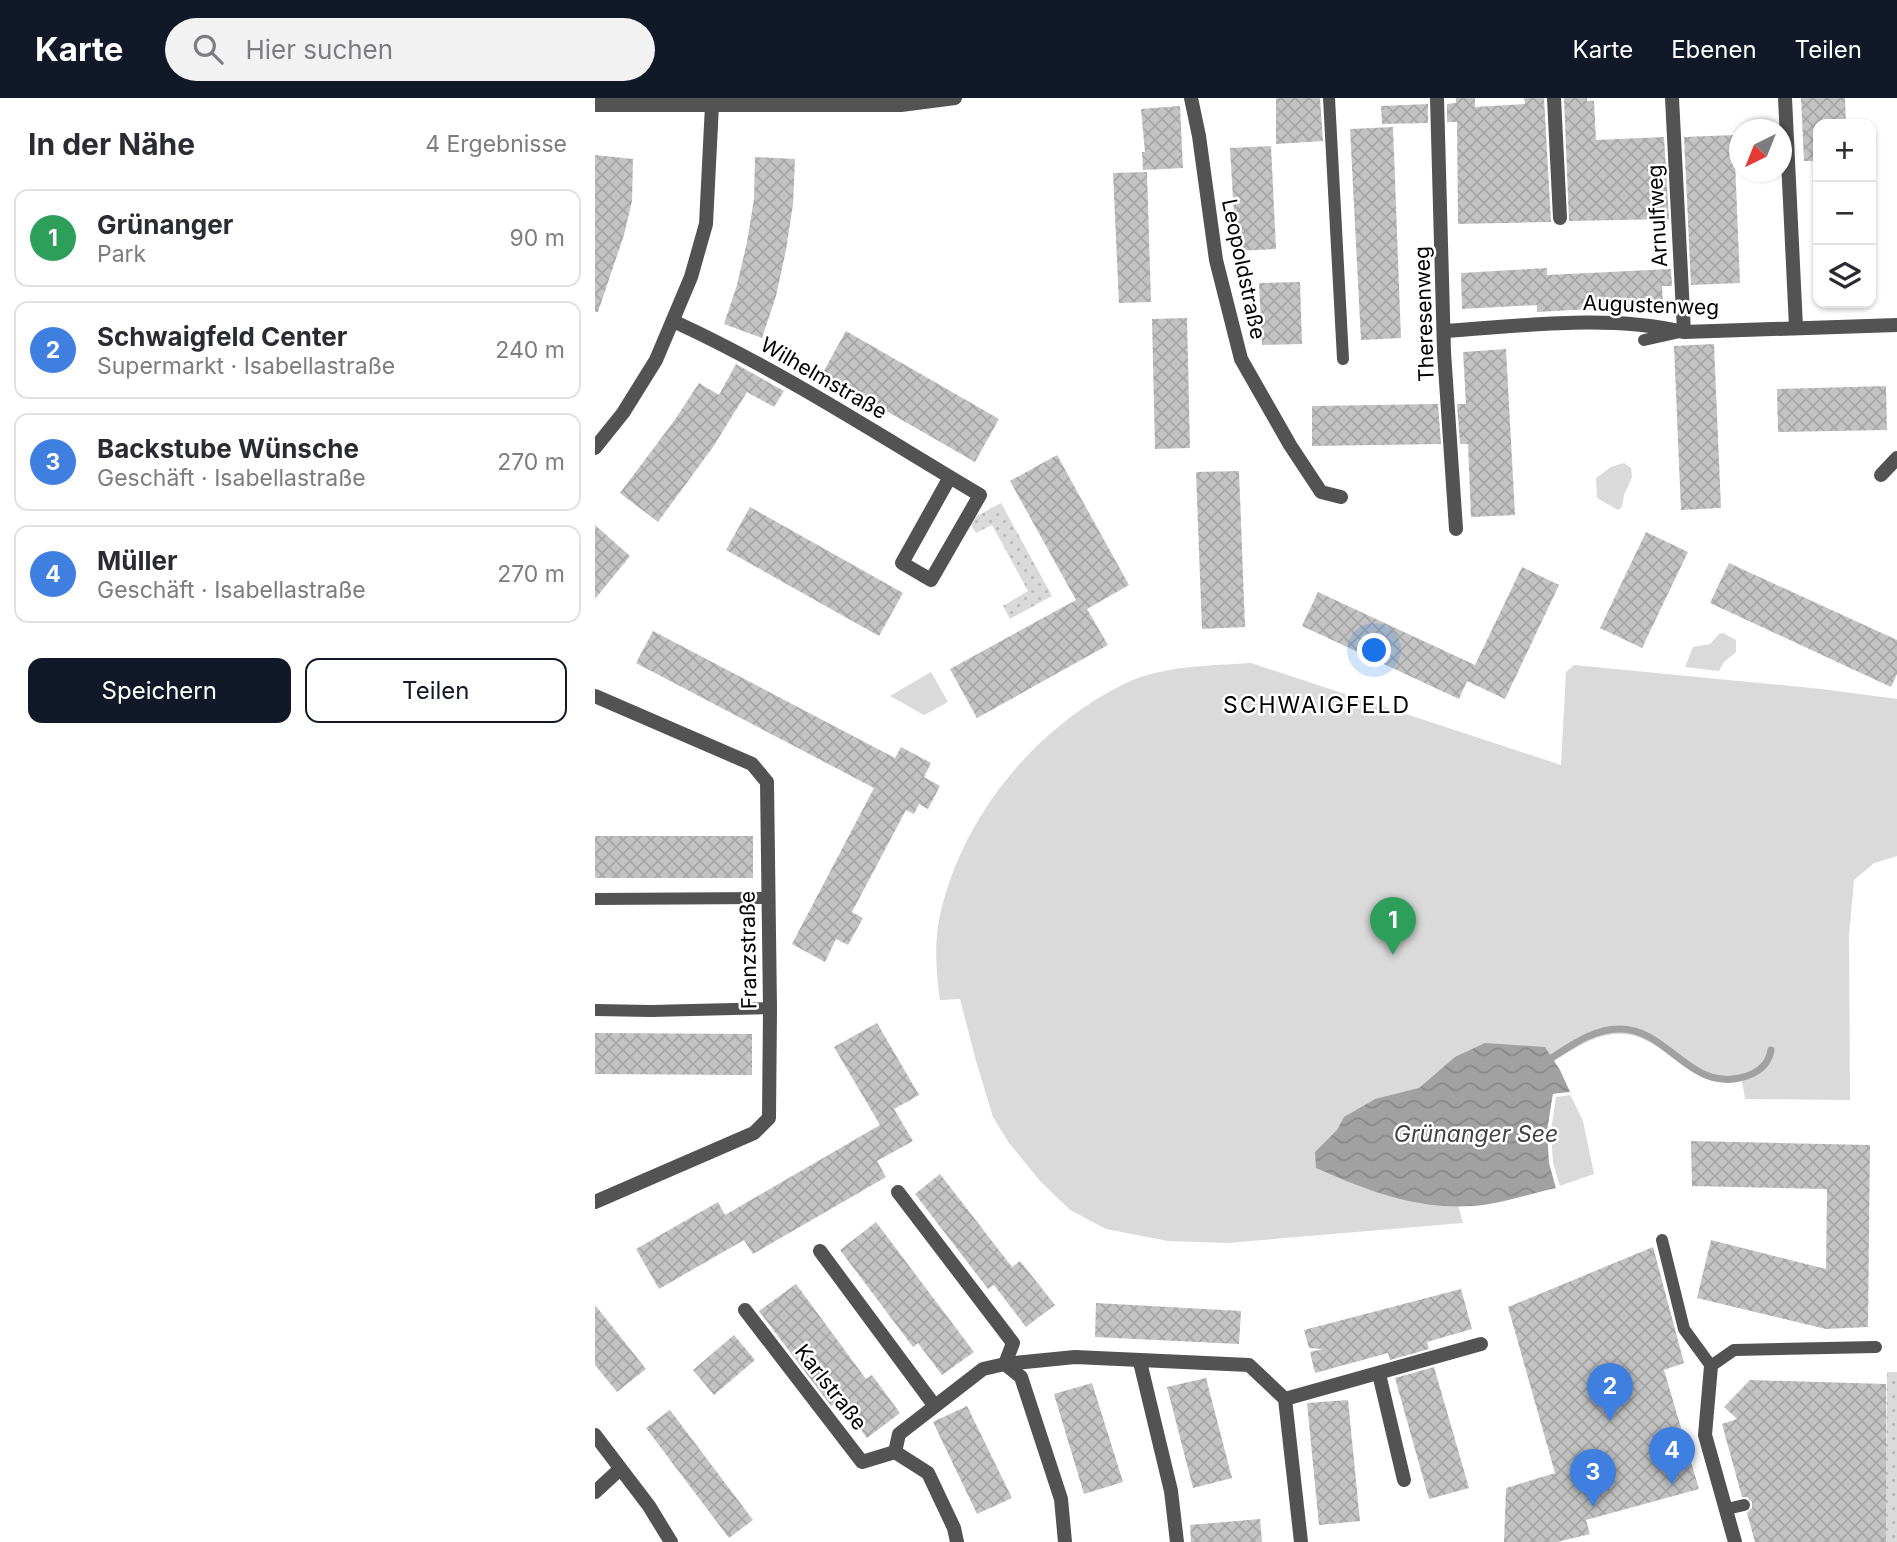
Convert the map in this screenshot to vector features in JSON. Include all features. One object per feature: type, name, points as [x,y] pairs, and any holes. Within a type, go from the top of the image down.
[{"type":"street","points":[[595,105],[901,105],[955,98]]},
{"type":"street","name":"Leopoldstraße","points":[[1191,98],[1199,136],[1216,260],[1241,359],[1321,492],[1341,497]]},
{"type":"street","name":"Theresenweg","points":[[1437,98],[1444,352],[1456,528]]},
{"type":"street","points":[[1554,98],[1560,218]]},
{"type":"street","name":"Arnulfweg","points":[[1672,98],[1684,331]]},
{"type":"street","points":[[1785,98],[1796,327]]},
{"type":"street","points":[[595,448],[623,414],[656,360],[691,277],[706,224],[712,106]]},
{"type":"street","name":"Wilhelmstraße","points":[[673,321],[752,360],[950,477],[980,495],[931,580],[902,563],[950,477]]},
{"type":"street","name":"Augustenweg","points":[[1445,331],[1561,323],[1655,325],[1684,331],[1897,325]]},
{"type":"street","points":[[1881,475],[1897,458]]},
{"type":"street","name":"Franzstraße","points":[[595,696],[752,764],[767,782],[771,1008],[769,1118],[754,1133],[595,1202]]},
{"type":"street","points":[[898,1192],[1013,1343],[1005,1364],[1021,1377],[1061,1499],[1065,1542]]},
{"type":"street","points":[[820,1251],[934,1405]]},
{"type":"street","name":"Karlstraße","points":[[745,1310],[862,1462],[895,1452],[899,1434],[934,1405],[983,1369],[1005,1364],[1075,1357],[1249,1365],[1285,1399]]},
{"type":"street","points":[[1301,1542],[1285,1399],[1481,1344]]},
{"type":"street","points":[[1140,1362],[1171,1491],[1177,1542]]},
{"type":"street","points":[[1711,1366],[1705,1435],[1735,1542]]},
{"type":"street","points":[[1378,1374],[1404,1480]]},
{"type":"street","points":[[595,1436],[649,1507],[671,1542]]},
{"type":"street","points":[[895,1452],[928,1473],[954,1528],[957,1542]]},
{"type":"street","points":[[595,1492],[620,1469]]},
{"type":"lane","points":[[1329,98],[1343,359]]},
{"type":"lane","points":[[1644,340],[1684,331]]},
{"type":"lane","points":[[595,899],[769,898]]},
{"type":"lane","points":[[595,1010],[771,1008]]},
{"type":"lane","points":[[1662,1240],[1684,1329],[1711,1366],[1734,1350],[1876,1347]]},
{"type":"lane","points":[[1727,1509],[1744,1504]]},
{"type":"shaded area","points":[[1624,463],[1631,468],[1632,477],[1622,507],[1618,510],[1597,498],[1596,478],[1611,467]]},
{"type":"shaded area","points":[[1001,503],[1052,596],[1010,619],[1003,606],[1028,591],[992,525],[976,533],[971,525],[975,517]]},
{"type":"shaded area","points":[[1723,633],[1736,640],[1736,652],[1724,662],[1719,671],[1685,667],[1693,647],[1710,644]]},
{"type":"shaded area","points":[[1251,663],[1561,765],[1566,672],[1574,665],[1897,699],[1897,856],[1874,863],[1854,880],[1849,936],[1850,1100],[1745,1099],[1742,1081],[1709,1080],[1693,1073],[1643,1039],[1631,1035],[1610,1035],[1585,1043],[1554,1061],[1583,1121],[1594,1174],[1527,1195],[1458,1205],[1463,1223],[1227,1243],[1168,1241],[1106,1229],[1070,1210],[1040,1181],[1009,1143],[993,1117],[960,999],[940,1000],[937,936],[951,879],[985,810],[1007,779],[1033,750],[1062,724],[1093,702],[1141,677],[1187,667]]},
{"type":"shaded area","points":[[931,672],[948,702],[924,715],[890,696]]},
{"type":"shaded area","points":[[1887,1372],[1897,1372],[1897,1542],[1885,1542]]},
{"type":"water","name":"Grünanger See","points":[[1485,1043],[1545,1047],[1560,1070],[1570,1092],[1553,1094],[1551,1107],[1549,1152],[1556,1188],[1483,1205],[1439,1206],[1376,1192],[1316,1168],[1315,1152],[1337,1130],[1344,1117],[1375,1099],[1419,1088],[1455,1057]]},
{"type":"pier","points":[[1570,1092],[1571,1095],[1556,1097],[1551,1131],[1553,1163],[1560,1186],[1556,1188],[1549,1163],[1547,1131],[1553,1094]]},
{"type":"building","points":[[1276,98],[1320,98],[1323,141],[1276,144]]},
{"type":"building","points":[[1456,98],[1475,98],[1475,107],[1525,104],[1524,98],[1544,98],[1551,222],[1458,224],[1457,122],[1447,122],[1447,104],[1456,103]]},
{"type":"building","points":[[1564,98],[1587,98],[1587,101],[1594,101],[1596,140],[1664,137],[1669,219],[1569,221]]},
{"type":"building","points":[[1801,98],[1845,98],[1846,119],[1813,119],[1813,161],[1804,161]]},
{"type":"building","points":[[1428,104],[1428,123],[1382,124],[1381,106]]},
{"type":"building","points":[[1180,106],[1183,168],[1143,170],[1142,152],[1145,152],[1141,109]]},
{"type":"building","points":[[1393,127],[1401,338],[1361,340],[1350,129]]},
{"type":"building","points":[[1729,135],[1729,182],[1736,182],[1740,283],[1691,285],[1684,137]]},
{"type":"building","points":[[1271,146],[1276,249],[1236,251],[1230,148]]},
{"type":"building","points":[[595,155],[633,159],[632,201],[624,235],[598,312],[595,312]]},
{"type":"building","points":[[755,157],[795,159],[793,204],[786,250],[776,296],[762,338],[724,324],[747,242],[754,199]]},
{"type":"building","points":[[1147,172],[1151,302],[1119,303],[1113,173]]},
{"type":"building","points":[[1547,268],[1547,275],[1671,269],[1672,286],[1662,286],[1663,305],[1537,312],[1537,305],[1462,309],[1461,273]]},
{"type":"building","points":[[1300,282],[1302,344],[1262,345],[1259,283]]},
{"type":"building","points":[[1187,318],[1190,448],[1155,449],[1152,319]]},
{"type":"building","points":[[846,331],[999,419],[975,462],[822,374]]},
{"type":"building","points":[[1714,344],[1721,508],[1681,510],[1674,346]]},
{"type":"building","points":[[1506,349],[1515,515],[1471,517],[1468,444],[1460,444],[1457,404],[1466,404],[1463,352]]},
{"type":"building","points":[[736,364],[784,391],[774,407],[747,392],[713,447],[658,522],[620,493],[699,383],[719,395]]},
{"type":"building","points":[[1886,386],[1887,430],[1778,432],[1777,389]]},
{"type":"building","points":[[1438,404],[1441,444],[1312,446],[1312,406]]},
{"type":"building","points":[[1057,455],[1129,585],[1087,609],[1108,645],[977,718],[950,669],[1076,600],[1010,481]]},
{"type":"building","points":[[1239,471],[1245,627],[1202,629],[1196,472]]},
{"type":"building","points":[[750,507],[903,593],[879,636],[726,550]]},
{"type":"building","points":[[595,525],[630,556],[595,599]]},
{"type":"building","points":[[1646,532],[1688,552],[1642,648],[1600,628]]},
{"type":"building","points":[[1729,563],[1897,640],[1897,674],[1891,687],[1710,603]]},
{"type":"building","points":[[1522,567],[1559,585],[1505,699],[1467,681],[1459,699],[1302,626],[1318,592],[1475,665]]},
{"type":"building","points":[[653,631],[895,758],[901,747],[931,763],[924,777],[940,786],[928,809],[919,804],[914,814],[906,810],[852,912],[863,918],[848,945],[836,939],[825,962],[792,944],[874,788],[636,663]]},
{"type":"building","points":[[595,836],[753,836],[753,878],[595,878]]},
{"type":"building","points":[[877,1023],[919,1095],[894,1109],[913,1141],[877,1161],[886,1177],[753,1254],[744,1240],[659,1289],[636,1249],[718,1202],[725,1215],[880,1125],[834,1047]]},
{"type":"building","points":[[595,1033],[752,1034],[752,1075],[595,1074]]},
{"type":"building","points":[[1691,1141],[1870,1145],[1868,1327],[1826,1329],[1697,1298],[1711,1240],[1826,1269],[1827,1189],[1692,1186]]},
{"type":"building","points":[[940,1174],[1012,1267],[1020,1261],[1055,1305],[1026,1327],[994,1285],[988,1289],[915,1194]]},
{"type":"building","points":[[876,1222],[974,1352],[942,1375],[918,1343],[913,1347],[840,1250]]},
{"type":"building","points":[[1653,1247],[1684,1363],[1664,1370],[1699,1489],[1586,1520],[1590,1534],[1557,1542],[1504,1542],[1506,1488],[1555,1473],[1508,1307]]},
{"type":"building","points":[[796,1284],[866,1379],[872,1375],[900,1413],[867,1438],[839,1400],[831,1406],[759,1311]]},
{"type":"building","points":[[1461,1289],[1472,1329],[1427,1342],[1429,1349],[1390,1360],[1388,1353],[1315,1373],[1310,1352],[1323,1349],[1309,1348],[1304,1330]]},
{"type":"building","points":[[1096,1303],[1241,1311],[1239,1344],[1095,1337]]},
{"type":"building","points":[[595,1305],[646,1369],[617,1392],[595,1365]]},
{"type":"building","points":[[734,1335],[755,1360],[714,1395],[693,1370]]},
{"type":"building","points":[[1434,1367],[1469,1488],[1429,1499],[1395,1378]]},
{"type":"building","points":[[1206,1378],[1232,1478],[1193,1488],[1167,1387]]},
{"type":"building","points":[[1750,1380],[1886,1384],[1886,1542],[1755,1542],[1747,1513],[1752,1508],[1752,1502],[1747,1497],[1742,1497],[1722,1424],[1737,1419],[1724,1407]]},
{"type":"building","points":[[1092,1383],[1123,1482],[1084,1494],[1054,1394]]},
{"type":"building","points":[[1348,1400],[1360,1521],[1319,1525],[1307,1403]]},
{"type":"building","points":[[967,1406],[1012,1498],[977,1514],[933,1422]]},
{"type":"building","points":[[670,1410],[753,1520],[729,1538],[646,1428]]},
{"type":"building","points":[[1260,1519],[1262,1542],[1191,1542],[1190,1525]]},
{"type":"waterway","points":[[1553,1057],[1594,1034],[1621,1029],[1638,1032],[1653,1039],[1695,1070],[1711,1077],[1728,1079],[1756,1072],[1766,1063],[1771,1050]]},
{"type":"place","name":"Grünanger","points":[[1393,955]]},
{"type":"place","name":"Schwaigfeld Center","points":[[1610,1421]]},
{"type":"place","name":"Müller","points":[[1672,1485]]},
{"type":"place","name":"Backstube Wünsche","points":[[1593,1507]]},
{"type":"district","name":"SCHWAIGFELD","points":[[1317,705]]}]
